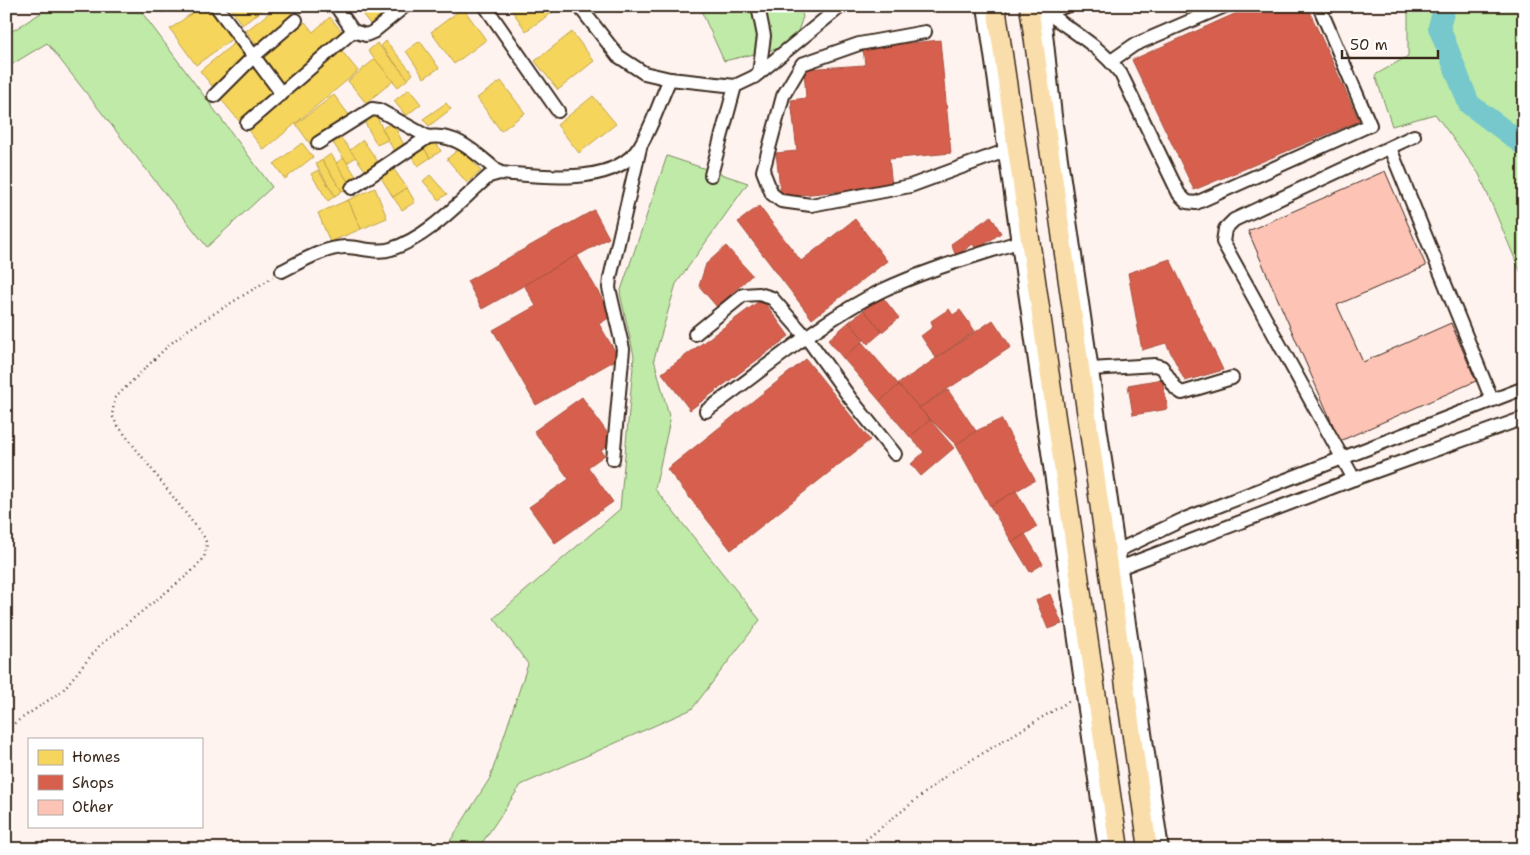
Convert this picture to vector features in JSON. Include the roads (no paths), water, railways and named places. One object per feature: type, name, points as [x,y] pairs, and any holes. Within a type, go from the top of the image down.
[{"type":"highway","points":[[996,6],[1118,849]]},
{"type":"highway","points":[[1041,9],[1148,849]]},
{"type":"street","points":[[216,6],[282,94]]},
{"type":"street","points":[[336,6],[353,31],[366,35],[373,32],[405,6]]},
{"type":"street","points":[[485,6],[558,110]]},
{"type":"street","points":[[579,6],[618,56],[644,72],[670,79],[735,86],[759,73],[840,6]]},
{"type":"street","points":[[758,6],[764,36],[759,73]]},
{"type":"street","points":[[984,6],[1105,849]]},
{"type":"street","points":[[1041,9],[1066,6]]},
{"type":"street","points":[[1111,61],[1134,45],[1225,6]]},
{"type":"street","points":[[1041,9],[1111,61],[1122,74],[1179,194],[1187,202],[1196,203],[1370,125],[1319,6]]},
{"type":"street","points":[[1041,9],[1119,568],[1162,849]]},
{"type":"street","points":[[214,96],[254,56],[296,20]]},
{"type":"street","points":[[247,122],[282,94],[353,31]]},
{"type":"street","points":[[925,32],[859,44],[802,64],[783,96],[763,171],[772,194],[781,201],[811,205],[910,186],[1004,151]]},
{"type":"street","points":[[613,459],[623,349],[609,288],[610,278],[640,146],[670,79]]},
{"type":"street","points":[[711,175],[735,86]]},
{"type":"street","points":[[318,143],[372,109],[379,110],[428,137]]},
{"type":"street","points":[[352,188],[428,137],[441,135],[454,138],[500,173]]},
{"type":"street","points":[[1350,481],[1342,456],[1223,242],[1225,228],[1234,220],[1414,136]]},
{"type":"street","points":[[282,271],[332,249],[345,247],[389,250],[409,242],[424,232],[489,176],[500,173],[595,175],[626,162],[640,146]]},
{"type":"street","points":[[1390,148],[1492,400]]},
{"type":"street","points":[[706,411],[843,312],[881,291],[918,276],[1018,242]]},
{"type":"street","points":[[695,334],[743,295],[759,294],[772,298],[807,338],[850,398],[895,454]]},
{"type":"street","points":[[1091,369],[1155,365],[1162,367],[1176,389],[1186,393],[1232,378]]},
{"type":"street","points":[[1117,551],[1182,520],[1342,456],[1524,388]]},
{"type":"street","points":[[1119,568],[1524,418]]},
{"type":"waterway","points":[[1445,6],[1439,27],[1469,104],[1524,145]]}]
